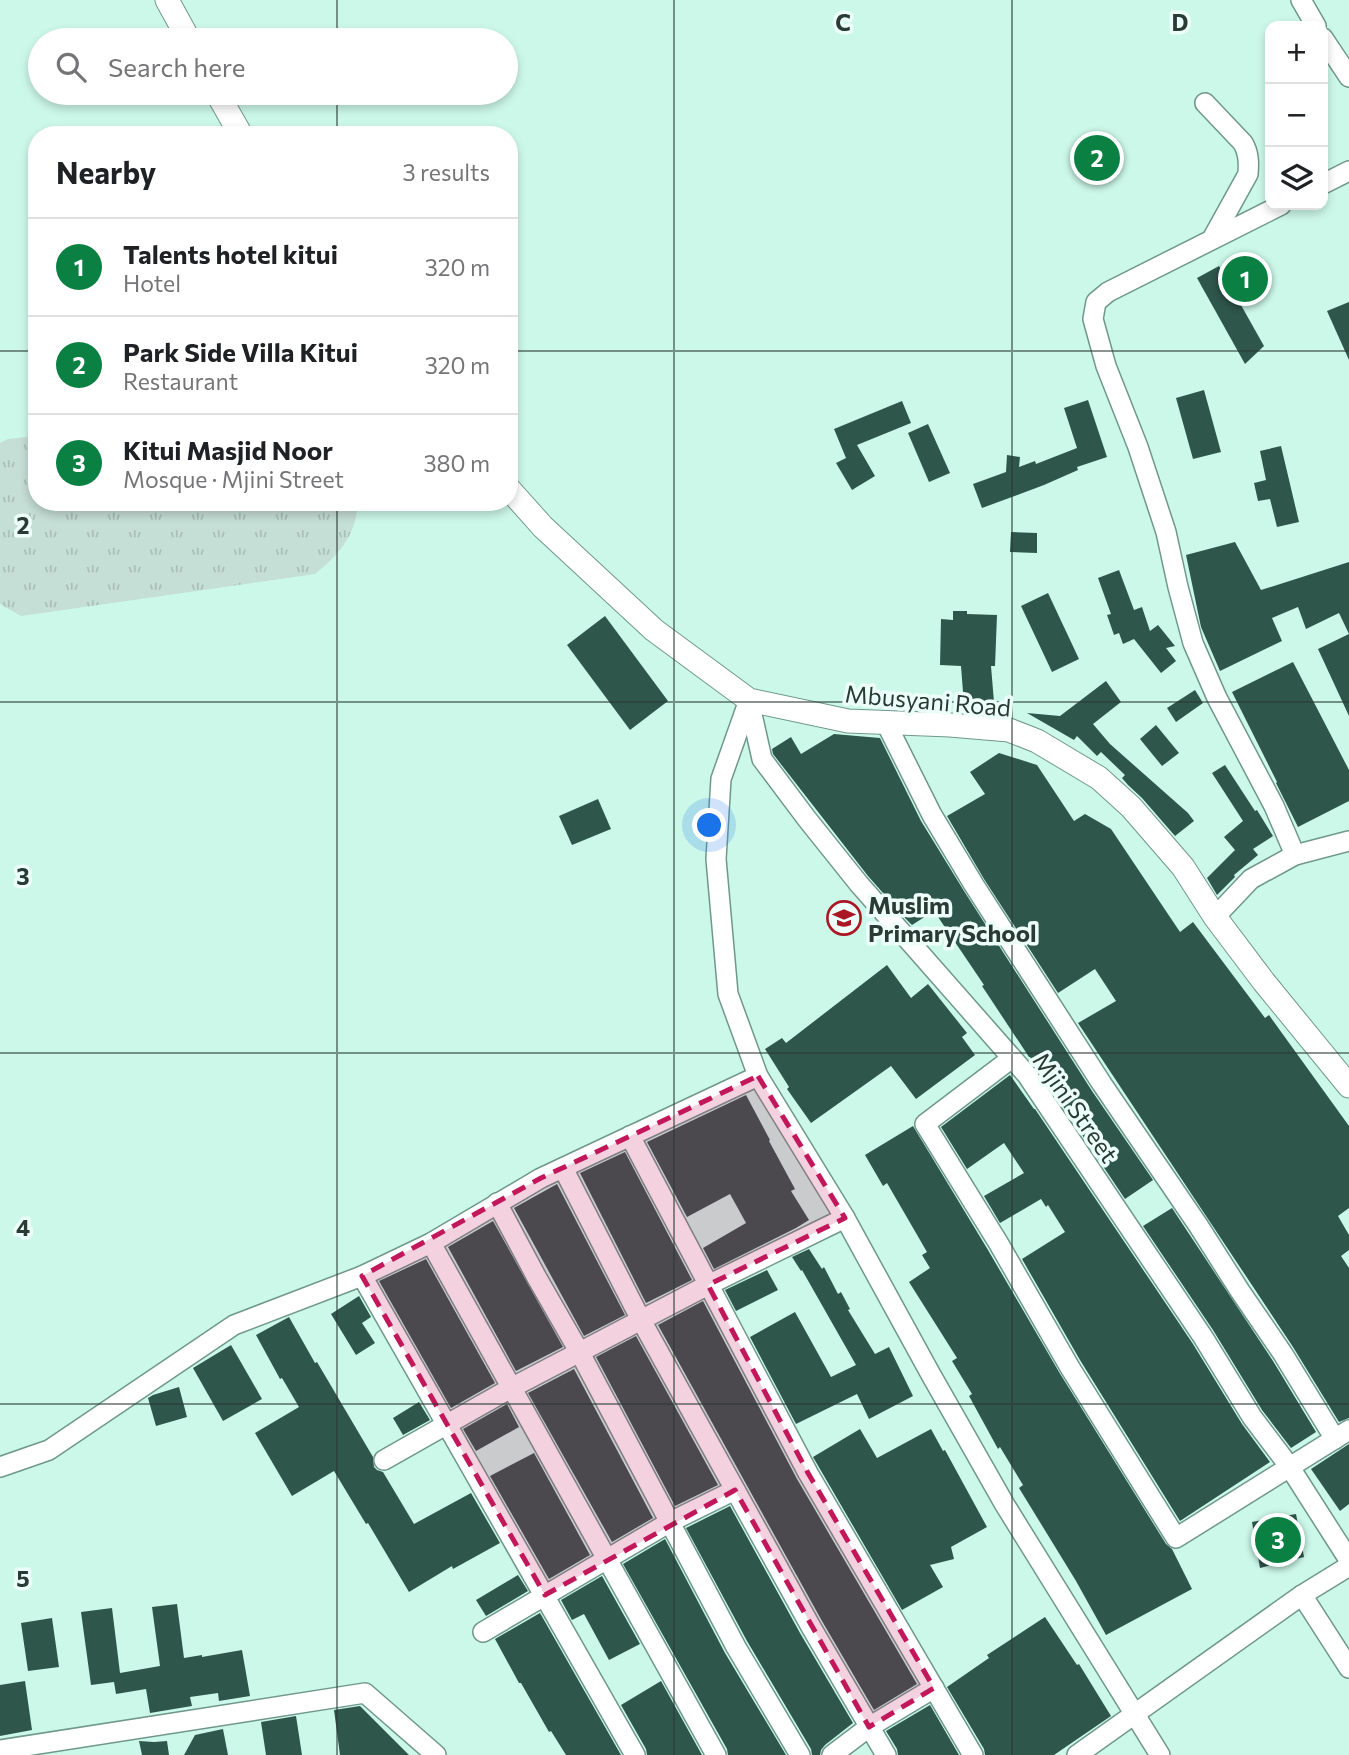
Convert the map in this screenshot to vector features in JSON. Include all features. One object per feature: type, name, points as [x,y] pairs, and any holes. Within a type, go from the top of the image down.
[{"type":"street","points":[[167,0],[182,28]]},
{"type":"street","points":[[1301,0],[1313,21]]},
{"type":"street","points":[[1328,46],[1349,77]]},
{"type":"street","points":[[1206,103],[1243,143],[1247,150],[1249,166],[1248,174],[1212,239]]},
{"type":"street","points":[[224,105],[236,126]]},
{"type":"street","points":[[1328,182],[1349,171]]},
{"type":"street","points":[[1270,210],[1108,292],[1096,302],[1093,319],[1105,366],[1138,446],[1166,532],[1193,643],[1217,698],[1274,806],[1295,855]]},
{"type":"street","name":"Mbusyani Road","points":[[518,499],[543,527],[654,630],[749,700],[848,721],[950,724],[1009,730],[1037,741],[1100,778],[1131,807],[1183,867],[1215,917],[1264,982],[1349,1086]]},
{"type":"street","points":[[749,700],[721,779],[716,859],[729,994],[758,1076],[845,1218],[1005,1505],[1160,1755]]},
{"type":"street","name":"Mjini Street","points":[[749,700],[762,759],[859,884],[1027,1075],[1349,1560]]},
{"type":"street","points":[[886,723],[932,815],[1102,1084],[1283,1354],[1342,1434],[1176,1538],[1069,1366],[999,1244],[925,1124],[1013,1058]]},
{"type":"street","points":[[1215,917],[1251,879],[1295,855],[1349,841]]},
{"type":"street","points":[[0,1467],[49,1451],[234,1325],[362,1276],[431,1243],[541,1178],[758,1076]]},
{"type":"street","points":[[630,1136],[808,1474],[973,1755]]},
{"type":"street","points":[[563,1168],[641,1320],[811,1627],[886,1755]]},
{"type":"street","points":[[497,1203],[736,1647],[800,1755]]},
{"type":"street","points":[[384,1460],[511,1388],[708,1285],[845,1218]]},
{"type":"street","points":[[431,1243],[716,1755]]},
{"type":"street","points":[[362,1276],[635,1755]]},
{"type":"street","points":[[483,1632],[670,1522],[735,1490]]},
{"type":"street","points":[[1077,1755],[1301,1595],[1349,1566]]},
{"type":"street","points":[[1301,1595],[1349,1668]]},
{"type":"street","points":[[832,1755],[869,1727],[934,1688]]},
{"type":"street","points":[[0,1750],[365,1693],[436,1755]]},
{"type":"highlighted area","points":[[758,1076],[845,1218],[708,1285],[808,1473],[934,1688],[869,1727],[735,1490],[545,1595],[362,1276],[541,1178]]},
{"type":"green space","points":[[28,437],[28,511],[357,511],[357,514],[345,543],[315,574],[21,616],[0,604],[0,443],[8,439]]},
{"type":"building","points":[[1219,266],[1264,346],[1245,364],[1197,278]]},
{"type":"building","points":[[1349,302],[1349,360],[1327,311]]},
{"type":"building","points":[[1204,390],[1221,452],[1193,459],[1176,398]]},
{"type":"building","points":[[1088,400],[1107,457],[1077,467],[1078,470],[1044,485],[982,508],[973,484],[1006,472],[1007,455],[1020,457],[1019,467],[1035,461],[1036,464],[1077,448],[1064,408]]},
{"type":"building","points":[[902,401],[911,423],[857,445],[875,476],[852,490],[836,463],[846,458],[834,429]]},
{"type":"building","points":[[928,424],[950,473],[929,482],[908,433]]},
{"type":"building","points":[[1281,446],[1299,522],[1277,527],[1270,499],[1258,501],[1254,483],[1266,480],[1260,451]]},
{"type":"building","points":[[1011,532],[1037,533],[1037,553],[1010,552]]},
{"type":"building","points":[[1235,542],[1261,590],[1349,562],[1349,634],[1339,613],[1306,629],[1298,607],[1272,618],[1282,641],[1220,671],[1201,627],[1186,555]]},
{"type":"building","points":[[1119,570],[1134,610],[1142,607],[1150,631],[1158,625],[1175,646],[1166,648],[1176,661],[1161,673],[1134,639],[1123,644],[1119,633],[1114,635],[1107,615],[1111,614],[1098,578]]},
{"type":"building","points":[[1048,593],[1079,659],[1052,672],[1021,606]]},
{"type":"building","points":[[953,611],[997,615],[995,666],[991,666],[994,702],[964,705],[961,666],[940,665],[941,619],[953,620]]},
{"type":"building","points":[[605,616],[668,701],[630,730],[567,645]]},
{"type":"building","points":[[1349,634],[1349,716],[1318,649]]},
{"type":"building","points":[[1293,662],[1349,770],[1349,801],[1298,827],[1232,692]]},
{"type":"building","points":[[1106,681],[1121,702],[1093,724],[1110,744],[1194,821],[1175,836],[1122,778],[1125,775],[1101,752],[1097,756],[1077,736],[1074,740],[1027,713],[1060,716]]},
{"type":"building","points":[[1195,690],[1203,703],[1176,722],[1167,708]]},
{"type":"building","points":[[1156,725],[1179,753],[1162,766],[1140,739]]},
{"type":"building","points":[[834,734],[880,738],[921,821],[964,891],[1092,1091],[1153,1180],[1125,1199],[934,911],[912,925],[868,876],[773,754],[772,749],[791,737],[801,754]]},
{"type":"building","points":[[999,753],[1037,765],[1074,821],[1085,814],[1111,829],[1180,932],[1193,922],[1265,1018],[1269,1015],[1349,1126],[1349,1208],[1338,1216],[1349,1235],[1349,1250],[1341,1256],[1349,1268],[1349,1418],[1339,1422],[1293,1347],[1078,1023],[1116,1001],[1095,969],[1058,993],[984,879],[947,816],[985,794],[970,772]]},
{"type":"building","points":[[1225,765],[1273,836],[1253,849],[1258,855],[1234,875],[1217,895],[1207,878],[1235,850],[1224,837],[1243,821],[1212,773]]},
{"type":"building","points":[[598,799],[611,829],[572,845],[559,816]]},
{"type":"building","points":[[887,965],[911,998],[928,984],[967,1033],[962,1037],[975,1055],[916,1099],[891,1066],[811,1123],[787,1089],[789,1087],[765,1049],[782,1038],[786,1043]]},
{"type":"building","points":[[1010,1075],[1270,1462],[1180,1521],[1080,1360],[1022,1259],[1065,1232],[1048,1205],[1046,1207],[1041,1199],[1000,1223],[984,1196],[1024,1173],[1004,1143],[967,1169],[941,1127]]},
{"type":"building","points":[[746,1095],[795,1189],[791,1191],[809,1220],[714,1269],[703,1248],[746,1223],[730,1194],[687,1217],[647,1142]]},
{"type":"building","points":[[913,1126],[1059,1372],[1166,1544],[1172,1549],[1192,1589],[1106,1635],[1019,1488],[1023,1485],[1000,1447],[998,1449],[969,1396],[972,1394],[952,1361],[957,1358],[909,1282],[930,1268],[922,1255],[927,1252],[887,1183],[883,1186],[865,1155]]},
{"type":"building","points":[[625,1152],[692,1280],[646,1303],[580,1173]]},
{"type":"building","points":[[557,1184],[625,1315],[584,1336],[514,1208]]},
{"type":"building","points":[[1172,1208],[1273,1361],[1316,1432],[1291,1448],[1262,1410],[1213,1330],[1143,1226]]},
{"type":"building","points":[[493,1221],[563,1347],[516,1371],[448,1247]]},
{"type":"building","points":[[809,1249],[822,1269],[824,1267],[838,1294],[841,1292],[850,1309],[848,1310],[875,1354],[889,1347],[913,1396],[869,1419],[857,1394],[796,1424],[750,1337],[795,1312],[831,1377],[856,1365],[792,1257]]},
{"type":"building","points":[[426,1259],[495,1383],[451,1408],[379,1281]]},
{"type":"building","points":[[767,1270],[778,1290],[736,1311],[725,1290]]},
{"type":"building","points":[[359,1296],[371,1317],[362,1323],[375,1343],[356,1355],[331,1314]]},
{"type":"building","points":[[703,1301],[797,1479],[917,1684],[874,1710],[658,1325]]},
{"type":"building","points":[[289,1317],[373,1457],[374,1467],[383,1472],[414,1524],[471,1493],[500,1543],[453,1569],[452,1566],[409,1592],[334,1471],[292,1496],[255,1433],[299,1407],[256,1335]]},
{"type":"building","points":[[636,1336],[718,1485],[675,1506],[596,1357]]},
{"type":"building","points":[[231,1345],[262,1399],[223,1421],[193,1368]]},
{"type":"building","points":[[574,1369],[653,1518],[612,1542],[528,1393]]},
{"type":"building","points":[[179,1387],[187,1417],[156,1426],[148,1398]]},
{"type":"building","points":[[419,1402],[430,1420],[403,1435],[393,1418]]},
{"type":"building","points":[[507,1404],[519,1427],[476,1451],[463,1429]]},
{"type":"building","points":[[860,1429],[877,1458],[931,1429],[987,1527],[951,1547],[954,1559],[930,1565],[943,1587],[902,1610],[813,1457]]},
{"type":"building","points":[[1349,1444],[1349,1504],[1340,1511],[1311,1469]]},
{"type":"building","points":[[534,1453],[590,1555],[549,1579],[490,1476]]},
{"type":"building","points":[[730,1506],[853,1723],[825,1745],[820,1755],[812,1755],[686,1528]]},
{"type":"building","points":[[1296,1514],[1304,1557],[1260,1568],[1252,1522]]},
{"type":"building","points":[[665,1539],[725,1653],[786,1755],[728,1755],[623,1564]]},
{"type":"building","points":[[518,1575],[528,1591],[486,1616],[476,1600]]},
{"type":"building","points":[[602,1576],[640,1644],[609,1660],[584,1614],[572,1620],[561,1600]]},
{"type":"building","points":[[177,1604],[184,1658],[242,1650],[250,1696],[219,1701],[218,1693],[190,1697],[192,1706],[150,1713],[146,1689],[116,1694],[114,1682],[91,1685],[81,1612],[112,1608],[120,1673],[160,1666],[152,1607]]},
{"type":"building","points":[[540,1613],[621,1755],[566,1755],[519,1683],[495,1639]]},
{"type":"building","points":[[1045,1617],[1077,1665],[1079,1664],[1111,1716],[1054,1755],[985,1755],[947,1687],[989,1658],[987,1655]]},
{"type":"building","points":[[52,1618],[59,1667],[28,1671],[21,1623]]},
{"type":"building","points":[[25,1681],[32,1730],[0,1736],[0,1685]]},
{"type":"building","points":[[661,1681],[702,1755],[647,1755],[621,1705]]},
{"type":"building","points":[[930,1705],[959,1755],[898,1755],[886,1731]]},
{"type":"building","points":[[360,1706],[409,1755],[340,1755],[334,1710]]},
{"type":"building","points":[[296,1716],[302,1755],[266,1755],[261,1722]]},
{"type":"building","points":[[223,1729],[228,1755],[184,1755],[195,1735]]},
{"type":"building","points":[[139,1741],[167,1741],[169,1755],[142,1755]]},
{"type":"place","name":"Park Side Villa Kitui","points":[[1097,158]]},
{"type":"place","name":"Talents hotel kitui","points":[[1245,279]]},
{"type":"place","name":"Muslim Primary School","points":[[844,918]]},
{"type":"place","name":"Kitui Masjid Noor","points":[[1278,1540]]}]
